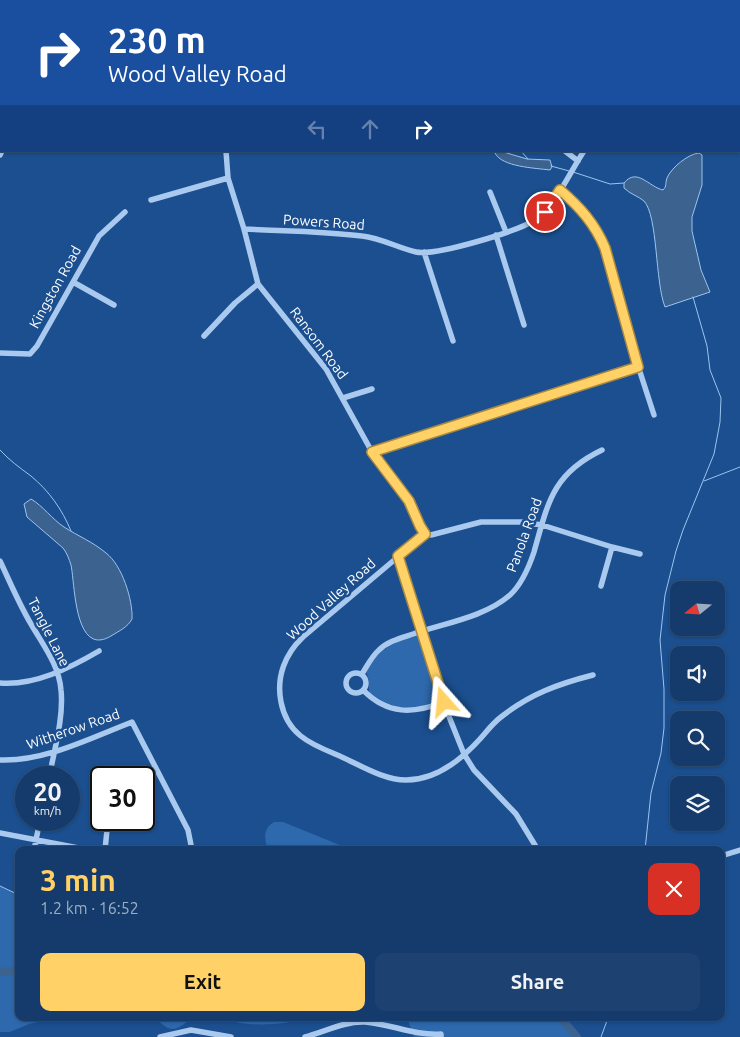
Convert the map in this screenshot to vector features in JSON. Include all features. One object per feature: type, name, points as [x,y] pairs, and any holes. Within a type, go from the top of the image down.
[{"type":"street","name":"Ransom Road","points":[[226,152],[228,178],[244,229],[258,284],[326,369],[372,452],[409,501],[420,526],[427,534]]},
{"type":"street","points":[[566,152],[578,161]]},
{"type":"street","name":"Powers Road","points":[[244,229],[364,236],[418,252],[434,253],[506,232],[535,220],[552,203],[583,152]]},
{"type":"street","points":[[151,200],[228,178]]},
{"type":"street","points":[[560,190],[586,214],[598,233],[607,257],[638,367],[654,415]]},
{"type":"street","points":[[490,192],[506,232]]},
{"type":"street","name":"Kingston Road","points":[[0,353],[30,354],[37,346],[99,236],[125,212]]},
{"type":"street","points":[[496,235],[524,326]]},
{"type":"street","points":[[424,252],[453,341]]},
{"type":"street","points":[[73,282],[114,305]]},
{"type":"street","points":[[204,336],[235,303],[258,284]]},
{"type":"street","points":[[372,452],[638,367]]},
{"type":"street","points":[[343,398],[372,389]]},
{"type":"street","name":"Panola Road","points":[[444,702],[418,710],[406,711],[384,705],[372,699],[363,690],[359,693],[352,693],[347,688],[346,680],[350,674],[362,674],[378,650],[394,640],[485,612],[512,593],[523,579],[531,561],[547,507],[554,491],[565,475],[580,462],[602,450]]},
{"type":"street","name":"Wood Valley Road","points":[[464,754],[442,770],[426,777],[405,780],[384,776],[303,740],[292,727],[282,708],[280,698],[280,674],[295,644],[398,556],[427,534],[436,534],[474,523],[492,521],[521,522],[542,525],[640,554]]},
{"type":"street","points":[[601,586],[612,547]]},
{"type":"street","points":[[398,556],[444,702],[464,754],[474,770],[516,814],[536,846]]},
{"type":"street","name":"Tangle Lane","points":[[0,562],[30,623],[50,655],[57,671],[62,704],[51,766]]},
{"type":"street","points":[[0,683],[27,682],[57,671],[99,651]]},
{"type":"street","points":[[362,674],[366,682],[363,690]]},
{"type":"street","points":[[464,754],[499,717],[526,700],[557,684],[593,675]]},
{"type":"street","name":"Witherow Road","points":[[0,760],[17,760],[54,752],[132,722],[188,830],[192,846]]},
{"type":"street","points":[[35,846],[38,831]]},
{"type":"street","points":[[105,846],[107,831]]},
{"type":"street","points":[[0,833],[68,846]]},
{"type":"street","points":[[725,855],[740,850]]},
{"type":"street","points":[[305,1037],[340,1026],[364,1022],[395,1027],[422,1035],[441,1036]]},
{"type":"street","points":[[160,1037],[191,1030],[232,1037]]},
{"type":"street","points":[[190,1037],[191,1030]]},
{"type":"shaded area","points":[[503,152],[527,159],[550,160],[552,167],[550,170],[512,164],[499,158],[495,153]]},
{"type":"shaded area","points":[[699,153],[702,155],[702,185],[692,217],[692,231],[701,270],[710,292],[665,307],[659,282],[649,209],[644,201],[624,188],[624,183],[629,179],[638,177],[663,190],[669,174],[676,166],[690,156]]},
{"type":"shaded area","points":[[31,499],[64,527],[101,549],[117,566],[125,583],[132,611],[132,619],[123,629],[99,640],[90,637],[83,628],[76,601],[69,558],[63,548],[27,517],[24,504]]},
{"type":"shaded area","points":[[416,635],[420,636],[435,687],[440,695],[440,701],[411,708],[395,706],[369,692],[369,680],[366,671],[387,647]]},
{"type":"shaded area","points":[[283,822],[342,846],[267,846],[265,834],[270,824]]},
{"type":"shaded area","points":[[0,886],[15,893],[15,1021],[42,1021],[10,1032],[0,1032]]},
{"type":"shaded area","points":[[159,1021],[188,1021],[182,1026],[173,1029],[165,1027]]},
{"type":"shaded area","points":[[231,1021],[293,1021],[265,1024]]},
{"type":"shaded area","points":[[408,1021],[564,1021],[577,1037],[414,1037]]},
{"type":"waterway","points":[[522,152],[528,159]]},
{"type":"waterway","points":[[551,166],[569,171]]},
{"type":"waterway","points":[[573,172],[610,184],[624,183]]},
{"type":"waterway","points":[[645,846],[651,793],[661,753],[664,728],[664,689],[660,640],[665,595],[683,530],[714,454],[720,422],[721,398],[710,370],[707,346],[693,297]]},
{"type":"waterway","points":[[0,450],[38,482],[49,494],[71,531]]},
{"type":"waterway","points":[[704,481],[740,467]]},
{"type":"waterway","points":[[0,886],[15,893]]},
{"type":"waterway","points":[[0,972],[15,970]]},
{"type":"waterway","points":[[564,1021],[577,1037]]},
{"type":"waterway","points":[[601,1037],[607,1021]]},
{"type":"route","points":[[444,702],[398,556],[425,534],[422,532],[409,501],[400,492],[372,452],[638,367],[605,248],[590,219],[560,190],[545,212]]}]
